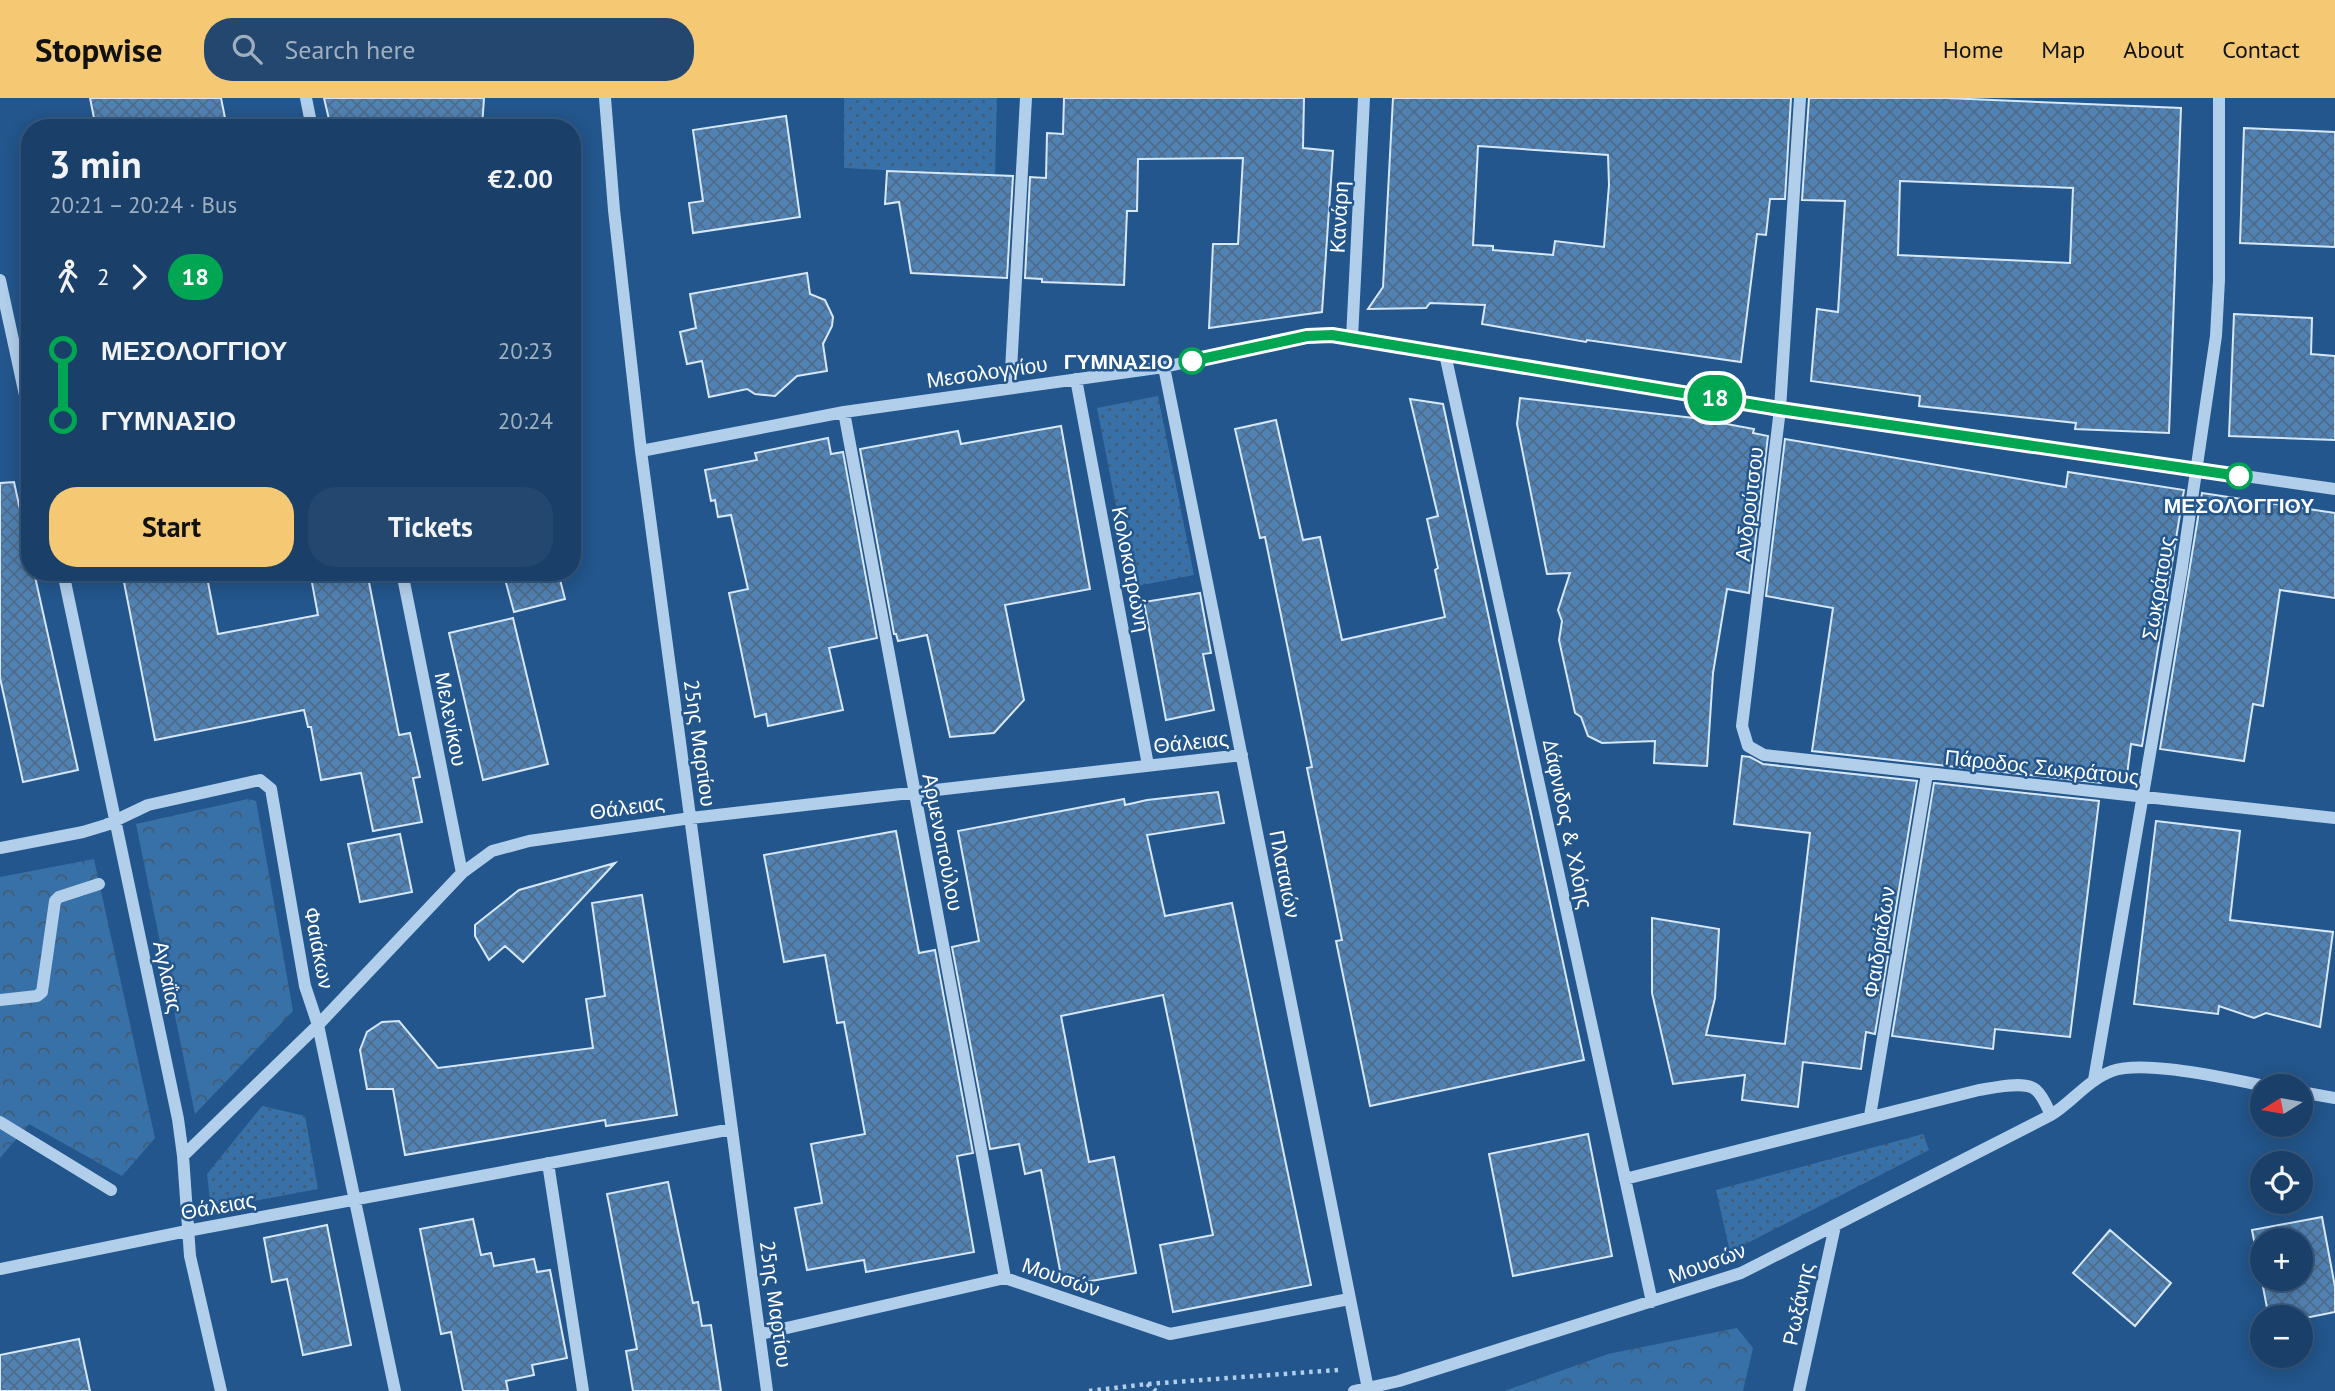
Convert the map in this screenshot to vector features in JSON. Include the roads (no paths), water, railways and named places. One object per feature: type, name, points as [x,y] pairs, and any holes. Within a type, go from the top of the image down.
[{"type":"street","points":[[306,98],[310,119]]},
{"type":"street","name":"25ης Μαρτίου","points":[[605,98],[614,209],[641,451],[767,1391]]},
{"type":"street","points":[[1010,388],[1026,98]]},
{"type":"street","name":"Κανάρη","points":[[1352,338],[1364,98]]},
{"type":"street","name":"Ανδρούτσου","points":[[1748,746],[1742,726],[1780,409],[1800,98]]},
{"type":"street","name":"Σωκράτους","points":[[2094,1080],[2182,568],[2218,307],[2219,98]]},
{"type":"street","points":[[0,280],[21,377]]},
{"type":"street","name":"Μεσολογγίου","points":[[641,451],[844,412],[1164,367],[1307,336],[1332,335],[1780,409],[2335,489]]},
{"type":"street","name":"Δάφνιδος & Χλόης","points":[[1446,354],[1653,1302]]},
{"type":"street","name":"Πλαταιών","points":[[1164,367],[1349,1299],[1361,1390]]},
{"type":"street","name":"Κολοκοτρώνη","points":[[1076,379],[1148,765]]},
{"type":"street","name":"Αρμενοπούλου","points":[[844,412],[1005,1278]]},
{"type":"street","name":"Αγλαΐας","points":[[65,581],[178,1119],[193,1273],[221,1391]]},
{"type":"street","name":"Μελενίκου","points":[[404,581],[462,873]]},
{"type":"street","name":"Πάροδος Σωκράτους","points":[[1748,746],[1764,755],[2335,818]]},
{"type":"street","name":"Θάλειας","points":[[183,1156],[318,1025],[462,873],[487,854],[516,844],[691,818],[1242,755]]},
{"type":"street","name":"Φαιδριάδων","points":[[1870,1116],[1927,774]]},
{"type":"street","name":"Φαιάκων","points":[[0,848],[83,832],[148,805],[260,780],[271,789],[305,986],[318,1025],[395,1391]]},
{"type":"street","points":[[0,1000],[37,996],[42,992],[55,901],[59,897],[99,884]]},
{"type":"street","name":"Μουσών","points":[[1361,1390],[1399,1381],[1741,1273],[2051,1115],[2094,1080],[2112,1071],[2141,1068],[2195,1073],[2250,1083]]},
{"type":"street","points":[[1625,1179],[1979,1090],[2025,1086],[2036,1090],[2051,1115]]},
{"type":"street","points":[[2314,1094],[2335,1098]]},
{"type":"street","points":[[0,1122],[111,1190]]},
{"type":"street","name":"Θάλειας","points":[[0,1269],[187,1231],[732,1129]]},
{"type":"street","points":[[548,1163],[583,1391]]},
{"type":"street","name":"Ρωξάνης","points":[[1799,1391],[1835,1226]]},
{"type":"street","name":"Μουσών","points":[[761,1334],[1005,1278],[1170,1334],[1349,1299]]},
{"type":"place","name":"ΓΥΜΝΑΣΙΟ","points":[[1192,361]]},
{"type":"place","name":"ΜΕΣΟΛΟΓΓΙΟΥ","points":[[2239,476]]}]
